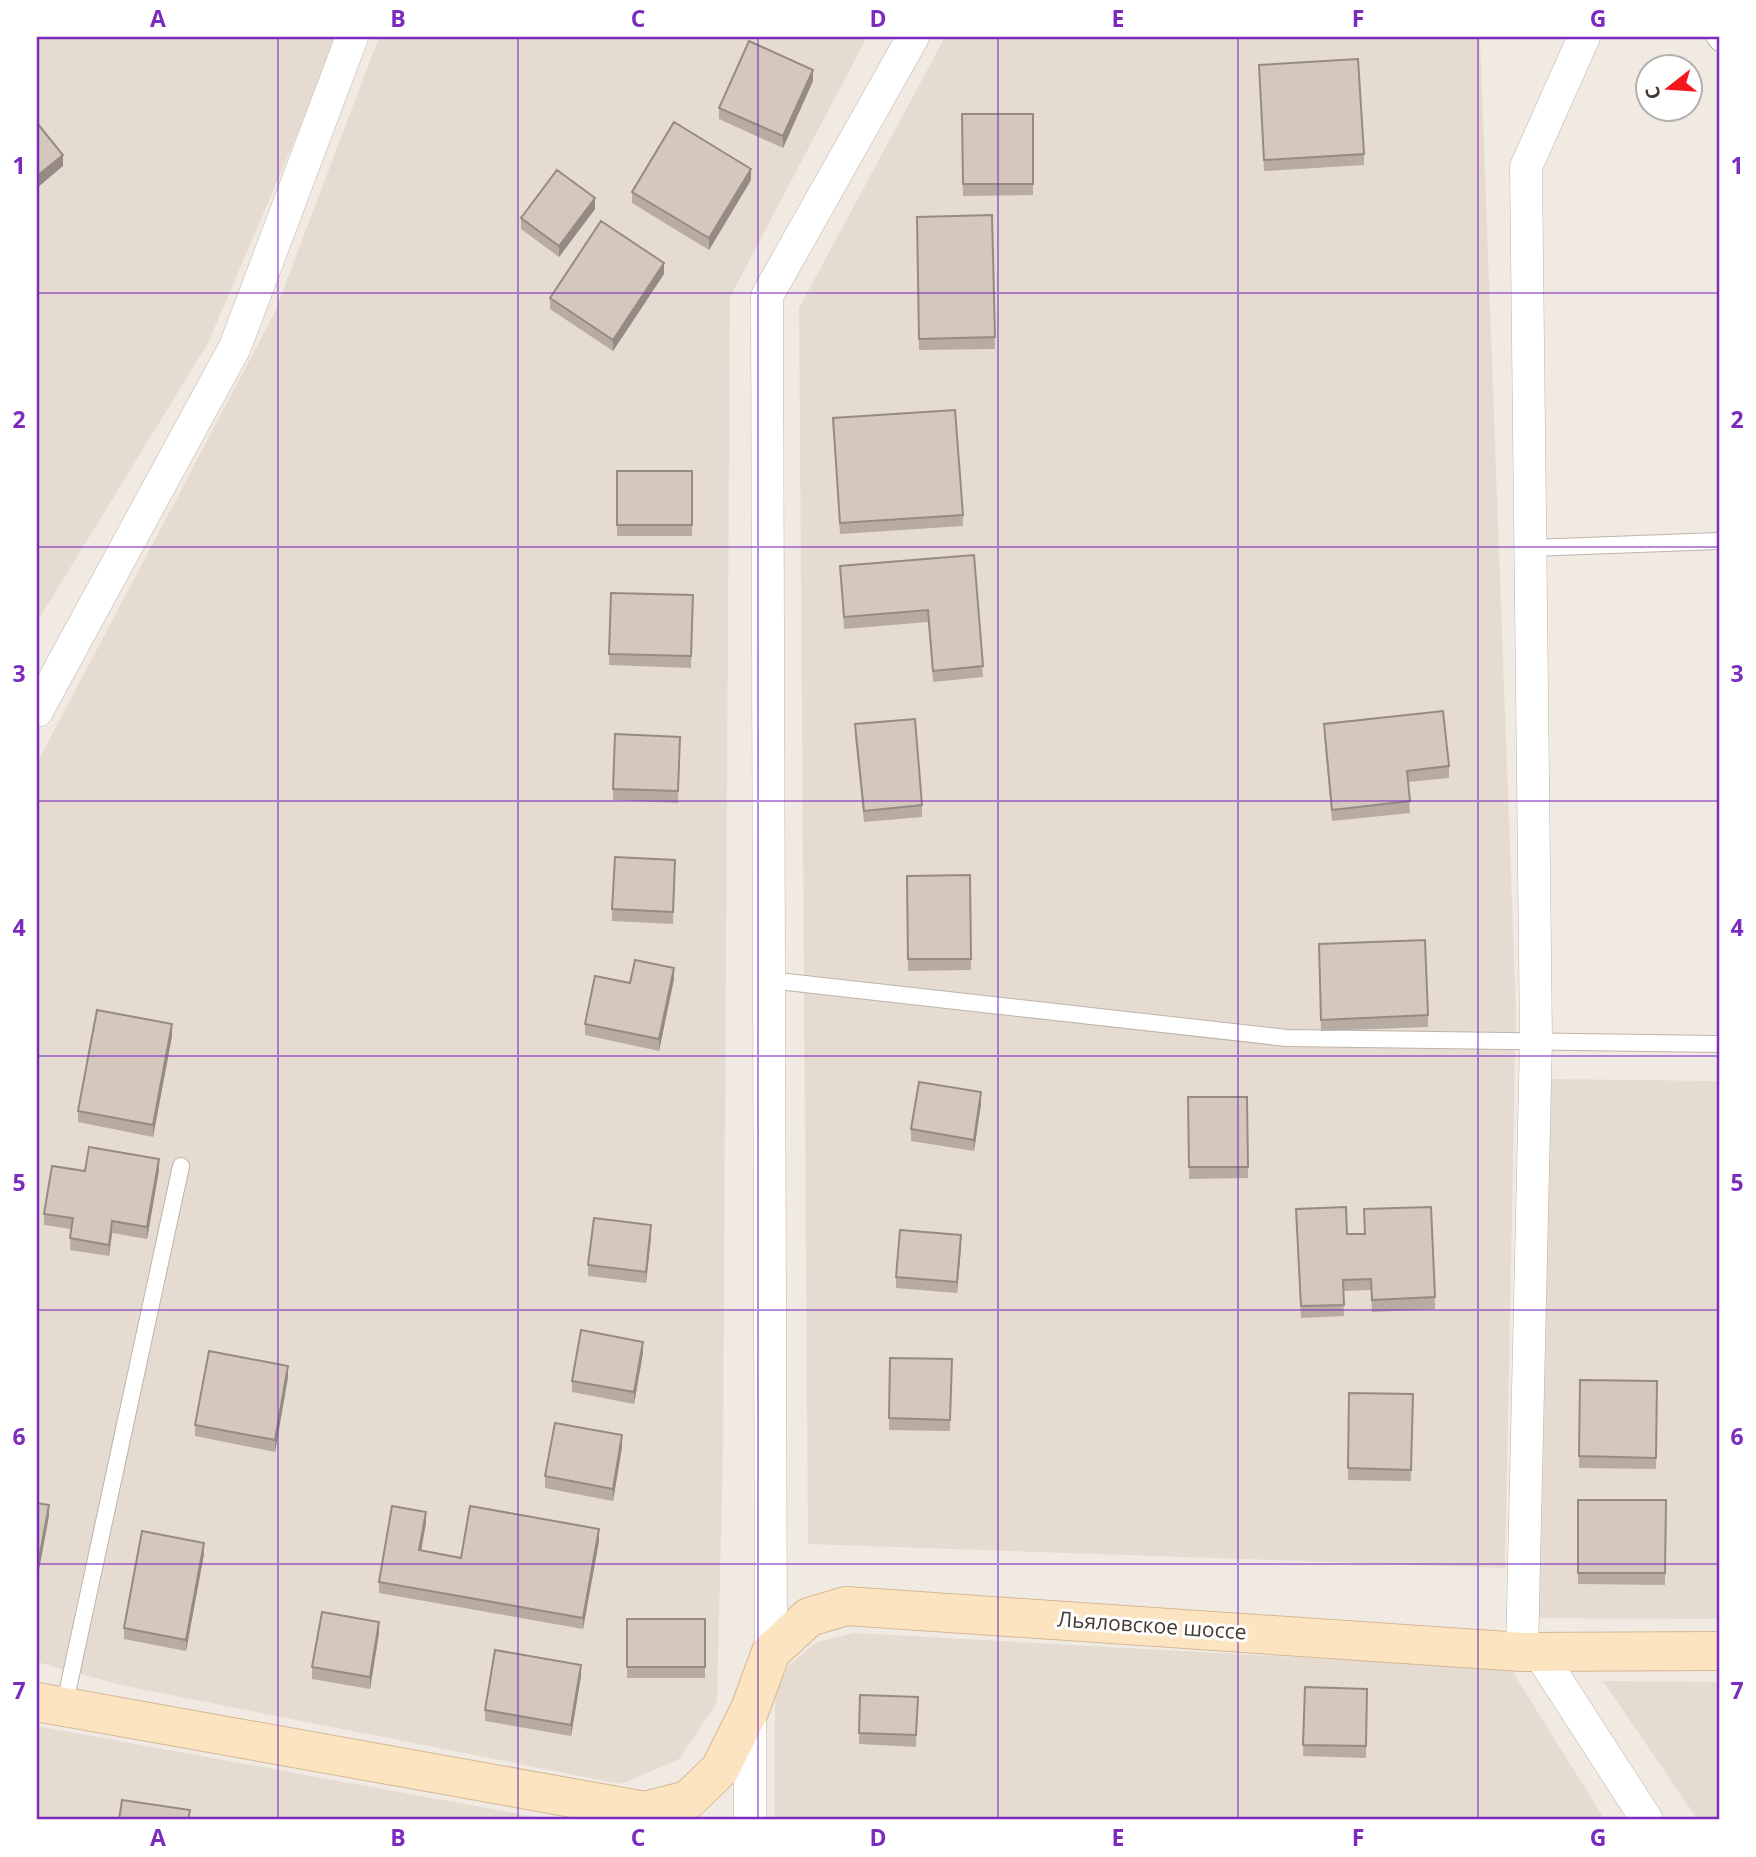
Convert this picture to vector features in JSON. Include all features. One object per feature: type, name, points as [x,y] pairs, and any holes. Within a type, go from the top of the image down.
[{"type":"street","points":[[37,711],[235,347],[352,37]]},
{"type":"street","points":[[771,1651],[767,296],[914,37]]},
{"type":"street","points":[[1584,37],[1526,167],[1536,1040],[1522,1575],[1530,1651],[1647,1820]]},
{"type":"street","name":"Льяловское шоссе","points":[[750,1820],[750,1709],[771,1651],[809,1617],[846,1606],[1530,1651],[1719,1651]]},
{"type":"street","points":[[50,1704],[645,1811],[688,1800],[720,1769],[750,1709]]},
{"type":"lane","points":[[1714,37],[1719,43]]},
{"type":"lane","points":[[1531,548],[1719,541]]},
{"type":"lane","points":[[769,980],[1287,1038],[1719,1044]]},
{"type":"lane","points":[[50,1704],[181,1166]]},
{"type":"shaded area","points":[[37,37],[339,37],[208,343],[37,622]]},
{"type":"shaded area","points":[[379,37],[867,37],[730,297],[723,1450],[717,1702],[679,1759],[621,1784],[125,1686],[37,1662],[37,763],[275,312]]},
{"type":"shaded area","points":[[945,37],[1480,37],[1516,1010],[1505,1568],[808,1544],[799,308]]},
{"type":"shaded area","points":[[1549,1079],[1719,1081],[1719,1619],[1538,1618]]},
{"type":"shaded area","points":[[854,1633],[1511,1669],[1605,1820],[775,1820],[775,1696],[788,1666],[817,1642]]},
{"type":"shaded area","points":[[1603,1681],[1719,1682],[1719,1820],[1698,1820]]},
{"type":"shaded area","points":[[37,1726],[552,1820],[37,1820]]},
{"type":"building","points":[[749,41],[813,70],[783,136],[719,108]]},
{"type":"building","points":[[1358,59],[1364,154],[1264,160],[1259,65]]},
{"type":"building","points":[[962,114],[1033,114],[1033,184],[963,184]]},
{"type":"building","points":[[674,122],[751,169],[709,238],[632,192]]},
{"type":"building","points":[[37,123],[63,155],[37,176]]},
{"type":"building","points":[[557,170],[595,198],[559,246],[521,218]]},
{"type":"building","points":[[992,215],[995,337],[919,339],[917,217]]},
{"type":"building","points":[[601,221],[664,263],[613,340],[550,298]]},
{"type":"building","points":[[955,410],[963,515],[840,523],[833,418]]},
{"type":"building","points":[[617,471],[692,471],[692,525],[617,525]]},
{"type":"building","points":[[974,555],[983,666],[933,671],[928,610],[844,617],[840,566]]},
{"type":"building","points":[[611,593],[693,595],[691,656],[609,654]]},
{"type":"building","points":[[1443,711],[1449,766],[1407,771],[1410,801],[1332,810],[1324,724]]},
{"type":"building","points":[[915,719],[922,805],[864,811],[855,724]]},
{"type":"building","points":[[615,734],[680,737],[678,791],[613,789]]},
{"type":"building","points":[[615,857],[675,860],[673,912],[612,909]]},
{"type":"building","points":[[970,875],[971,959],[908,959],[907,876]]},
{"type":"building","points":[[1425,940],[1428,1015],[1321,1020],[1319,944]]},
{"type":"building","points":[[635,960],[674,968],[659,1039],[585,1024],[595,976],[630,983]]},
{"type":"building","points":[[97,1010],[172,1024],[153,1125],[78,1111]]},
{"type":"building","points":[[919,1082],[981,1092],[974,1140],[911,1129]]},
{"type":"building","points":[[1188,1097],[1247,1097],[1248,1167],[1189,1167]]},
{"type":"building","points":[[89,1147],[159,1159],[147,1227],[112,1221],[109,1245],[70,1238],[73,1218],[44,1214],[52,1166],[85,1171]]},
{"type":"building","points":[[1346,1207],[1347,1234],[1365,1234],[1364,1209],[1431,1207],[1435,1297],[1372,1300],[1371,1279],[1343,1280],[1344,1305],[1301,1306],[1296,1209]]},
{"type":"building","points":[[594,1218],[651,1225],[646,1272],[588,1265]]},
{"type":"building","points":[[900,1230],[961,1235],[957,1282],[896,1277]]},
{"type":"building","points":[[581,1330],[643,1342],[634,1392],[572,1381]]},
{"type":"building","points":[[209,1351],[288,1366],[275,1440],[195,1425]]},
{"type":"building","points":[[890,1358],[952,1359],[950,1420],[889,1418]]},
{"type":"building","points":[[1580,1380],[1657,1381],[1656,1458],[1579,1456]]},
{"type":"building","points":[[1349,1393],[1413,1394],[1411,1470],[1348,1468]]},
{"type":"building","points":[[555,1423],[622,1435],[613,1489],[545,1476]]},
{"type":"building","points":[[1578,1500],[1666,1500],[1665,1573],[1578,1573]]},
{"type":"building","points":[[37,1503],[49,1505],[37,1570]]},
{"type":"building","points":[[392,1506],[426,1512],[419,1550],[461,1558],[470,1506],[599,1529],[583,1618],[379,1582]]},
{"type":"building","points":[[142,1531],[204,1543],[186,1640],[124,1628]]},
{"type":"building","points":[[322,1612],[379,1622],[370,1677],[312,1667]]},
{"type":"building","points":[[627,1619],[705,1619],[705,1667],[627,1667]]},
{"type":"building","points":[[495,1650],[581,1665],[571,1725],[485,1710]]},
{"type":"building","points":[[1305,1687],[1367,1689],[1366,1746],[1303,1745]]},
{"type":"building","points":[[860,1695],[918,1697],[916,1735],[859,1733]]},
{"type":"building","points":[[122,1800],[190,1810],[188,1820],[119,1820]]}]
